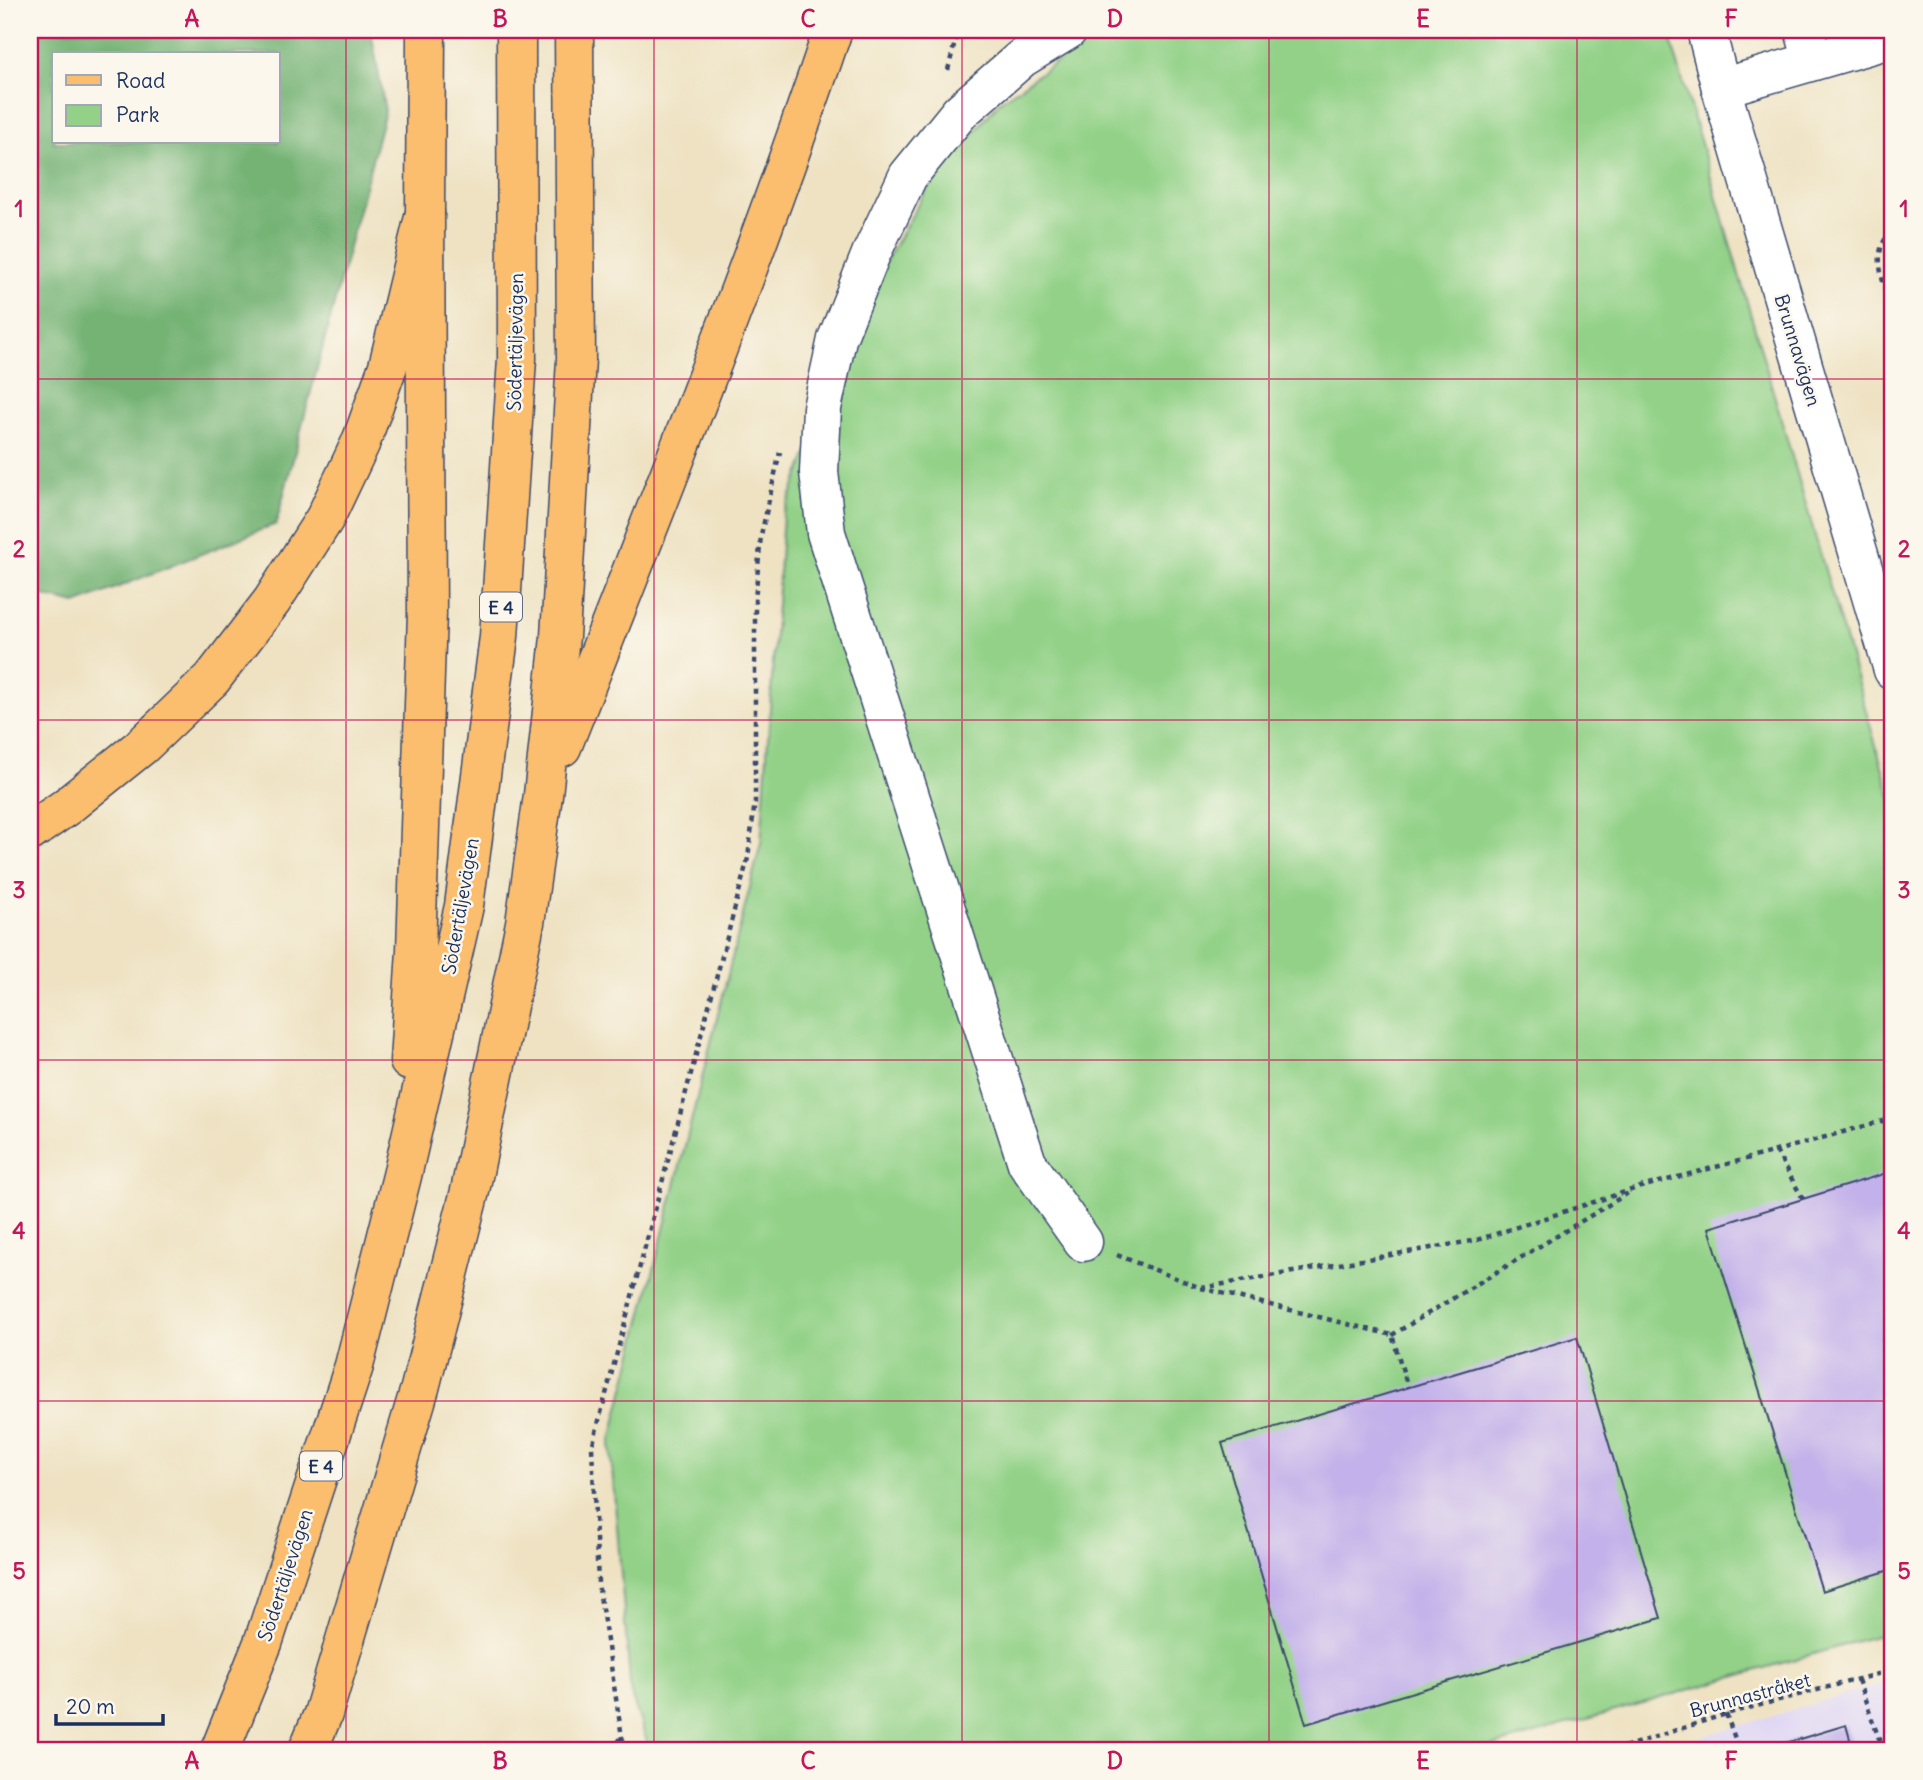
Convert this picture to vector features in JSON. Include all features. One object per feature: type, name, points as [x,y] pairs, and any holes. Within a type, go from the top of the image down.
[{"type":"main road","points":[[402,1176],[416,950],[427,613],[426,30]]},
{"type":"main road","name":"Södertäljevägen","points":[[220,1750],[263,1643],[354,1366],[402,1176],[464,906],[499,637],[517,359],[516,30]]},
{"type":"main road","points":[[308,1750],[323,1714],[420,1388],[470,1191],[525,923],[543,795],[560,637],[576,359],[574,30]]},
{"type":"main road","points":[[543,795],[698,402],[833,30]]},
{"type":"main road","points":[[30,832],[142,746],[212,679],[272,601],[325,517],[361,442],[388,366],[425,213]]},
{"type":"main road","points":[[30,822],[66,807]]},
{"type":"street","points":[[1068,30],[1022,58],[960,112],[908,176],[870,254],[837,339],[822,408],[819,472],[826,533],[1027,1163],[1083,1242]]},
{"type":"street","name":"Brunnavägen","points":[[1706,30],[1893,670]]},
{"type":"street","points":[[1721,88],[1808,46],[1893,38]]},
{"type":"path","points":[[946,79],[958,30]]},
{"type":"path","points":[[1893,232],[1886,237],[1881,248],[1881,274],[1893,313]]},
{"type":"path","points":[[627,1750],[622,1737],[598,1583],[592,1447],[748,858],[755,801],[755,600],[761,535],[782,445]]},
{"type":"path","points":[[1201,1288],[1477,1240],[1637,1188],[1893,1118]]},
{"type":"path","points":[[1776,1152],[1803,1199]]},
{"type":"path","points":[[1083,1242],[1201,1288],[1392,1335],[1637,1188]]},
{"type":"path","points":[[1392,1335],[1408,1388]]},
{"type":"path","name":"Brunnastråket","points":[[1615,1750],[1726,1714],[1893,1670]]},
{"type":"path","points":[[1858,1680],[1883,1750]]},
{"type":"path","points":[[1726,1714],[1737,1750]]},
{"type":"path","points":[[612,1750],[622,1737]]},
{"type":"shaded area","points":[[1893,1680],[1893,1750],[1658,1750]]},
{"type":"green space","points":[[30,30],[371,30],[385,111],[276,524],[76,604],[30,593]]},
{"type":"green space","points":[[1116,30],[1668,30],[1893,804],[1893,1631],[1480,1750],[650,1750],[631,1694],[610,1444],[761,843],[783,515],[882,268],[927,189],[1000,101],[1084,43]]},
{"type":"building","points":[[1893,1171],[1893,1569],[1822,1591],[1709,1228]]},
{"type":"building","points":[[1577,1337],[1661,1618],[1306,1724],[1222,1443]]},
{"type":"building","points":[[1846,1725],[1853,1750],[1763,1750]]}]
